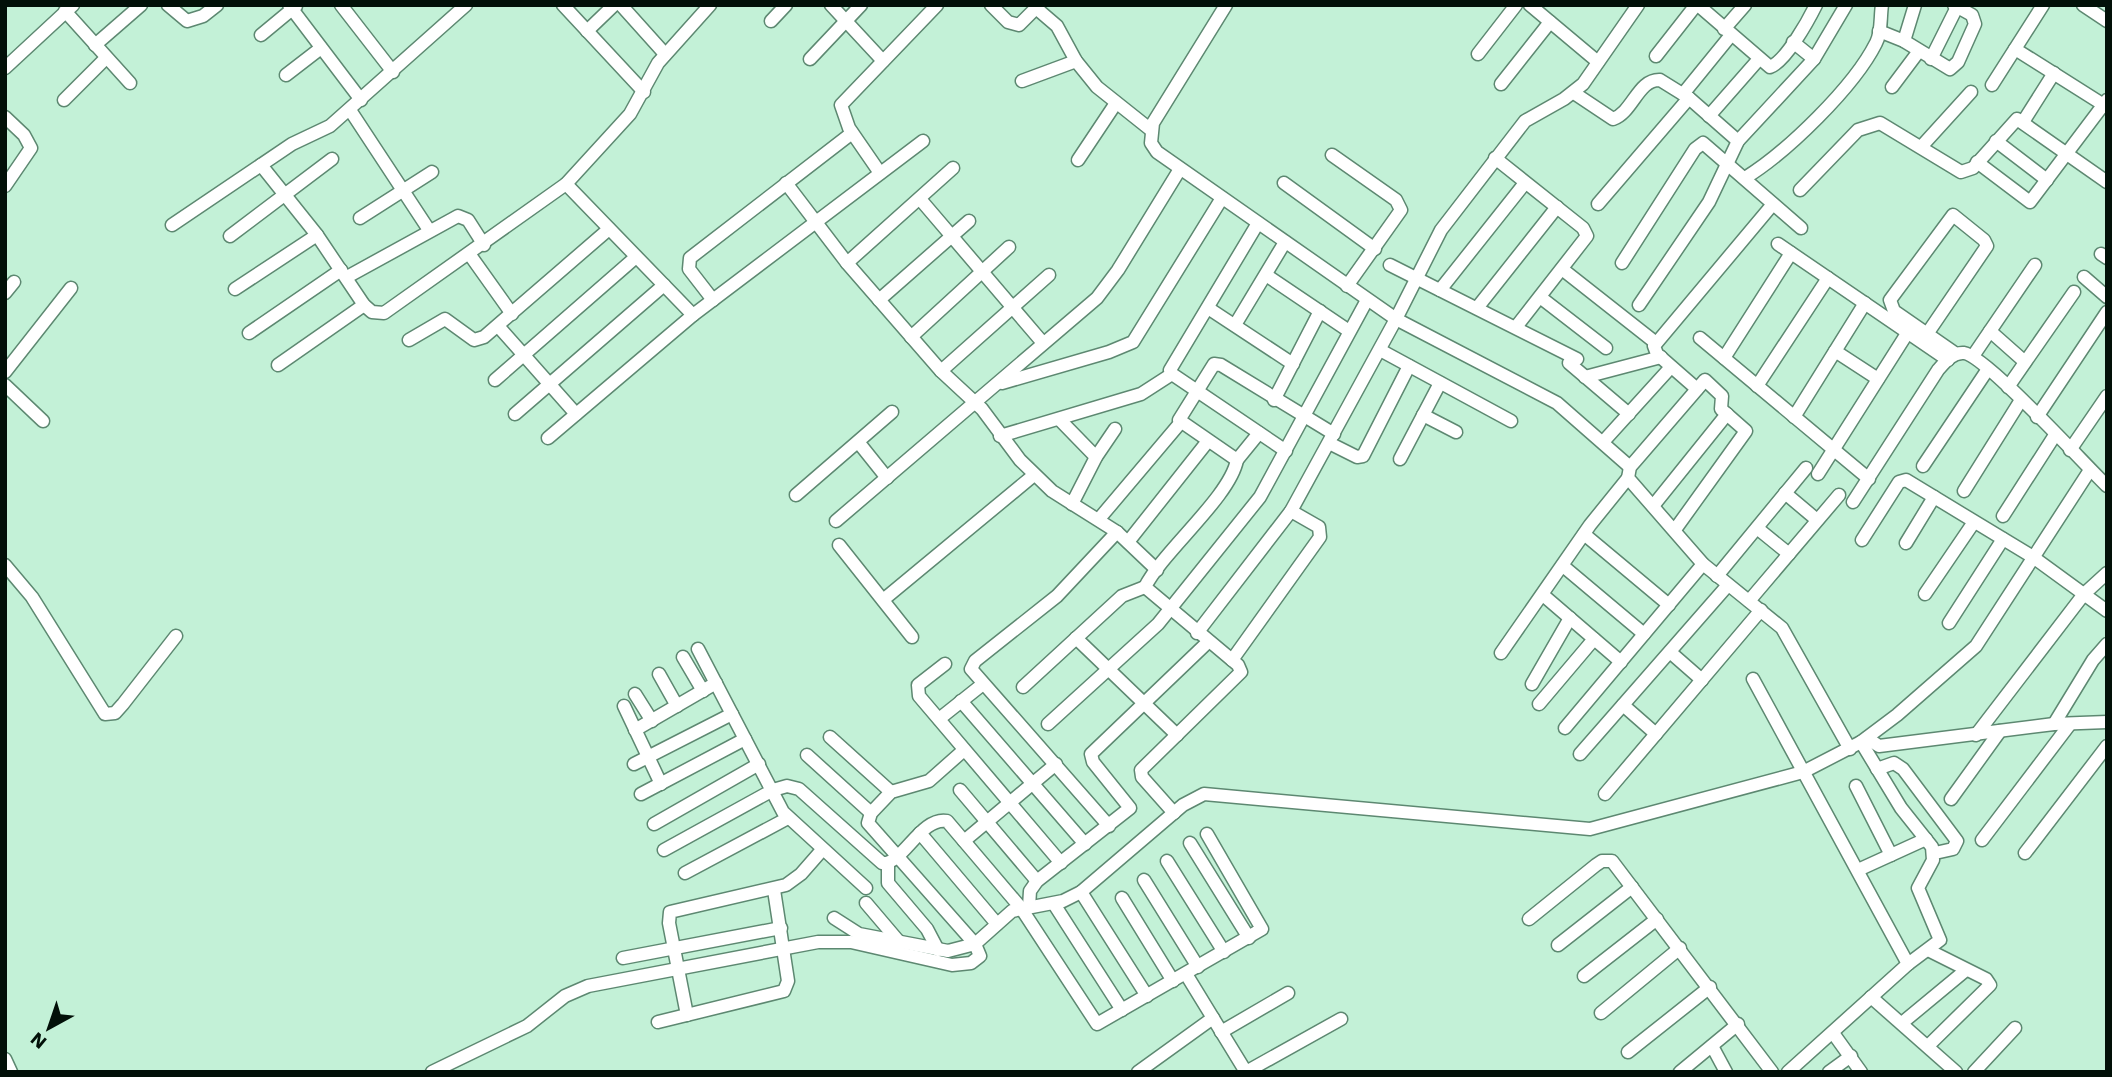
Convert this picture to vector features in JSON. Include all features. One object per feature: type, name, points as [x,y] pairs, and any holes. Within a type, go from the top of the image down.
[{"type":"street","points":[[94,45],[141,5]]},
{"type":"street","points":[[168,5],[187,21],[203,16],[217,5]]},
{"type":"street","points":[[341,5],[393,72]]},
{"type":"street","points":[[173,225],[306,135],[330,126],[466,5]]},
{"type":"street","points":[[563,5],[644,92]]},
{"type":"street","points":[[587,31],[614,5]]},
{"type":"street","points":[[621,5],[665,54]]},
{"type":"street","points":[[261,165],[317,235],[364,305],[372,312],[384,313],[470,255],[566,184],[630,114],[665,54],[710,5]]},
{"type":"street","points":[[771,21],[786,5]]},
{"type":"street","points":[[831,5],[883,61]]},
{"type":"street","points":[[810,59],[861,5]]},
{"type":"street","points":[[880,173],[848,126],[841,105],[844,98],[937,5]]},
{"type":"street","points":[[991,5],[1009,22],[1019,25],[1038,7],[1066,39],[1076,61],[1097,87],[1151,130]]},
{"type":"street","points":[[1226,5],[1151,130],[1151,143],[1157,152],[1396,319],[1557,403],[1603,442],[1703,564],[1761,610],[1791,640],[1901,808],[1935,853]]},
{"type":"street","points":[[1478,54],[1516,5]]},
{"type":"street","points":[[1530,5],[1598,62]]},
{"type":"street","points":[[1197,633],[1292,512],[1380,350],[1441,230],[1531,115],[1574,93],[1638,5]]},
{"type":"street","points":[[1656,55],[1697,5],[1759,59],[1773,66],[1793,43],[1816,5]]},
{"type":"street","points":[[1598,204],[1686,96],[1745,5]]},
{"type":"street","points":[[1639,306],[1709,202],[1738,141],[1814,59],[1846,5]]},
{"type":"street","points":[[1745,178],[1782,153],[1840,91],[1877,41],[1882,5]]},
{"type":"street","points":[[1904,41],[1914,5]]},
{"type":"street","points":[[1992,85],[2043,5]]},
{"type":"street","points":[[2083,5],[2107,21]]},
{"type":"street","points":[[1879,31],[1904,41],[1919,51],[1931,58],[1950,69],[1958,62],[1975,24],[1972,15],[1956,6],[1931,58]]},
{"type":"street","points":[[261,34],[292,7],[361,100]]},
{"type":"street","points":[[5,68],[69,8],[94,45],[130,83]]},
{"type":"street","points":[[1501,84],[1550,22]]},
{"type":"street","points":[[1793,43],[1814,59]]},
{"type":"street","points":[[286,75],[321,48]]},
{"type":"street","points":[[1977,162],[2030,202],[2106,104],[2015,49]]},
{"type":"street","points":[[1892,87],[1919,51]]},
{"type":"street","points":[[64,100],[106,58]]},
{"type":"street","points":[[1709,116],[1759,59]]},
{"type":"street","points":[[1022,81],[1076,61]]},
{"type":"street","points":[[2023,122],[2054,73]]},
{"type":"street","points":[[1574,93],[1613,119],[1623,113],[1648,83],[1654,79],[1660,80],[1686,96],[1738,141]]},
{"type":"street","points":[[1921,148],[1971,92]]},
{"type":"street","points":[[1078,160],[1116,103]]},
{"type":"street","points":[[350,110],[429,230]]},
{"type":"street","points":[[5,186],[32,148],[6,119]]},
{"type":"street","points":[[1800,190],[1858,130],[1868,124],[1888,125],[1961,172],[1967,171],[1977,162],[2013,122],[2023,122],[2105,179]]},
{"type":"street","points":[[713,300],[688,269],[687,262],[786,183],[848,126]]},
{"type":"street","points":[[548,438],[693,315],[923,141]]},
{"type":"street","points":[[1996,141],[2047,180]]},
{"type":"street","points":[[1622,263],[1695,149],[1703,143],[1801,228]]},
{"type":"street","points":[[1332,155],[1400,205],[1398,217],[1347,286]]},
{"type":"street","points":[[1495,158],[1583,228],[1587,236],[1516,327]]},
{"type":"street","points":[[230,236],[332,159]]},
{"type":"street","points":[[847,263],[953,168]]},
{"type":"street","points":[[836,521],[1108,285],[1180,169]]},
{"type":"street","points":[[360,218],[432,172]]},
{"type":"street","points":[[786,183],[847,263],[941,370],[987,416],[1034,475],[1072,504],[1117,532],[1157,570]]},
{"type":"street","points":[[1284,183],[1375,249]]},
{"type":"street","points":[[1440,290],[1525,183]]},
{"type":"street","points":[[566,184],[693,315]]},
{"type":"street","points":[[995,385],[1109,352],[1133,342],[1222,198]]},
{"type":"street","points":[[920,199],[1043,343]]},
{"type":"street","points":[[1697,389],[1661,357],[1655,350],[1656,343],[1681,318],[1707,282],[1773,204]]},
{"type":"street","points":[[1477,308],[1557,207]]},
{"type":"street","points":[[1927,334],[1987,246],[1984,240],[1953,215],[1890,300],[1894,311],[1927,334],[1952,357]]},
{"type":"street","points":[[249,333],[344,274],[452,218],[464,216],[484,245]]},
{"type":"street","points":[[409,340],[445,319],[474,340],[484,337],[512,314],[602,221]]},
{"type":"street","points":[[879,300],[970,221]]},
{"type":"street","points":[[1258,223],[1171,366],[1172,374],[1286,451]]},
{"type":"street","points":[[235,289],[317,235]]},
{"type":"street","points":[[1235,325],[1285,242]]},
{"type":"street","points":[[1778,244],[1908,332],[1952,357],[1973,356],[2008,387],[2107,486]]},
{"type":"street","points":[[911,337],[1009,247]]},
{"type":"street","points":[[1724,358],[1791,253]]},
{"type":"street","points":[[470,255],[512,314]]},
{"type":"street","points":[[495,380],[636,257]]},
{"type":"street","points":[[1390,265],[1516,327],[1573,361],[1585,377],[1629,414]]},
{"type":"street","points":[[1973,356],[2035,265]]},
{"type":"street","points":[[1562,269],[1656,343]]},
{"type":"street","points":[[941,370],[1049,275]]},
{"type":"street","points":[[1266,275],[1349,331]]},
{"type":"street","points":[[2084,277],[2107,297]]},
{"type":"street","points":[[1757,386],[1828,278]]},
{"type":"street","points":[[5,293],[14,282]]},
{"type":"street","points":[[515,414],[664,285]]},
{"type":"street","points":[[5,372],[71,288]]},
{"type":"street","points":[[2008,387],[2074,292]]},
{"type":"street","points":[[1540,297],[1606,348]]},
{"type":"street","points":[[1048,724],[1170,611],[1260,498],[1367,300]]},
{"type":"street","points":[[1794,417],[1865,303]]},
{"type":"street","points":[[278,365],[364,305]]},
{"type":"street","points":[[1208,308],[1293,364]]},
{"type":"street","points":[[1274,400],[1320,311]]},
{"type":"street","points":[[2037,417],[2107,312]]},
{"type":"street","points":[[498,326],[576,414]]},
{"type":"street","points":[[1990,331],[2025,362]]},
{"type":"street","points":[[1717,576],[1786,493],[1833,449],[1908,332]]},
{"type":"street","points":[[1700,338],[1869,479]]},
{"type":"street","points":[[1380,350],[1511,421]]},
{"type":"street","points":[[1835,351],[1878,379]]},
{"type":"street","points":[[1585,377],[1661,357]]},
{"type":"street","points":[[1853,502],[1952,357]]},
{"type":"street","points":[[1237,460],[1181,422],[1179,415],[1217,363],[1304,417],[1357,457],[1363,456],[1409,366]]},
{"type":"street","points":[[1603,442],[1671,366]]},
{"type":"street","points":[[1923,466],[1988,369]]},
{"type":"street","points":[[998,433],[1059,419],[1141,394],[1172,374]]},
{"type":"street","points":[[1502,653],[1629,473],[1705,380],[1723,396],[1720,406],[1746,431],[1674,531]]},
{"type":"street","points":[[1400,459],[1440,383]]},
{"type":"street","points":[[5,386],[43,421]]},
{"type":"street","points":[[2070,450],[2103,410],[2107,396]]},
{"type":"street","points":[[1964,491],[2021,400]]},
{"type":"street","points":[[796,495],[859,443],[891,412]]},
{"type":"street","points":[[1653,506],[1727,414]]},
{"type":"street","points":[[1423,415],[1456,432]]},
{"type":"street","points":[[1059,419],[1096,457]]},
{"type":"street","points":[[1099,519],[1181,422]]},
{"type":"street","points":[[1072,504],[1096,457],[1115,429]]},
{"type":"street","points":[[1023,687],[1122,596],[1145,587],[1208,507],[1234,471],[1237,460],[1259,433]]},
{"type":"street","points":[[2003,516],[2055,435]]},
{"type":"street","points":[[1128,542],[1208,441]]},
{"type":"street","points":[[859,443],[887,478]]},
{"type":"street","points":[[834,918],[859,934],[900,943],[938,950],[956,950],[975,944],[997,924],[1025,907],[1054,904],[1081,892],[1194,798],[1213,793],[1590,829],[1606,827],[1804,772],[1859,743],[1976,646],[2090,470]]},
{"type":"street","points":[[883,600],[1034,475]]},
{"type":"street","points":[[1862,540],[1899,482],[1906,480],[2033,557],[2107,611]]},
{"type":"street","points":[[1786,493],[1817,520]]},
{"type":"street","points":[[1749,601],[1839,495]]},
{"type":"street","points":[[1906,543],[1934,497]]},
{"type":"street","points":[[1232,660],[1320,537],[1319,527],[1292,512]]},
{"type":"street","points":[[1925,594],[1974,522]]},
{"type":"street","points":[[1757,528],[1789,554]]},
{"type":"street","points":[[1109,826],[971,669],[975,661],[1057,596],[1117,532]]},
{"type":"street","points":[[1584,534],[1669,605]]},
{"type":"street","points":[[1949,623],[2003,539]]},
{"type":"street","points":[[839,545],[912,638]]},
{"type":"street","points":[[1565,728],[1703,564]]},
{"type":"street","points":[[5,565],[32,597],[105,714],[115,713],[176,636]]},
{"type":"street","points":[[1563,566],[1644,634]]},
{"type":"street","points":[[1976,735],[2084,594],[2107,573]]},
{"type":"street","points":[[1580,754],[1728,585]]},
{"type":"street","points":[[1145,587],[1240,668],[1238,677],[1140,774],[1174,813]]},
{"type":"street","points":[[1543,595],[1621,662]]},
{"type":"street","points":[[1605,794],[1761,610]]},
{"type":"street","points":[[1532,684],[1570,618]]},
{"type":"street","points":[[1076,638],[1177,735]]},
{"type":"street","points":[[1539,704],[1594,639]]},
{"type":"street","points":[[1025,907],[1030,891],[1037,881],[1127,812],[1128,803],[1090,757],[1208,642]]},
{"type":"street","points":[[2054,724],[2093,660],[2107,644]]},
{"type":"street","points":[[698,649],[788,818],[866,888]]},
{"type":"street","points":[[1670,652],[1702,680]]},
{"type":"street","points":[[683,657],[703,691]]},
{"type":"street","points":[[945,664],[917,689],[919,696],[1061,863]]},
{"type":"street","points":[[659,674],[677,706]]},
{"type":"street","points":[[1753,679],[1908,964]]},
{"type":"street","points":[[635,730],[716,683]]},
{"type":"street","points":[[939,719],[983,684]]},
{"type":"street","points":[[635,694],[652,721]]},
{"type":"street","points":[[961,701],[1085,844]]},
{"type":"street","points":[[1623,705],[1656,734]]},
{"type":"street","points":[[624,706],[662,784]]},
{"type":"street","points":[[634,764],[732,714]]},
{"type":"street","points":[[1859,743],[1879,746],[2054,724],[2107,722]]},
{"type":"street","points":[[1982,840],[2070,723]]},
{"type":"street","points":[[1951,799],[2000,732]]},
{"type":"street","points":[[830,737],[891,792]]},
{"type":"street","points":[[642,794],[745,739]]},
{"type":"street","points":[[2025,853],[2107,746]]},
{"type":"street","points":[[432,1072],[527,1026],[576,990],[818,942],[851,942],[952,965],[963,965],[977,959],[980,952],[975,944],[870,825],[871,813],[891,792],[897,788],[922,786],[964,750]]},
{"type":"street","points":[[807,755],[871,813]]},
{"type":"street","points":[[1877,769],[1894,763],[1903,769],[1957,842],[1953,849],[1935,853]]},
{"type":"street","points":[[654,824],[759,764]]},
{"type":"street","points":[[964,841],[1056,764]]},
{"type":"street","points":[[664,850],[772,790],[787,786],[799,789],[878,859],[888,864]]},
{"type":"street","points":[[1856,786],[1891,855]]},
{"type":"street","points":[[960,790],[1037,881]]},
{"type":"street","points":[[685,873],[788,818]]},
{"type":"street","points":[[938,950],[927,929],[888,883],[888,864],[920,833],[942,820],[1025,907],[1095,1023],[1249,938],[1263,926],[1207,834]]},
{"type":"street","points":[[920,833],[997,924]]},
{"type":"street","points":[[1858,870],[1926,839]]},
{"type":"street","points":[[1190,843],[1249,938]]},
{"type":"street","points":[[687,1015],[669,917],[674,909],[774,890],[793,881],[822,850]]},
{"type":"street","points":[[1795,1070],[1871,997],[1940,940],[1940,934],[1918,888],[1935,853]]},
{"type":"street","points":[[1167,861],[1224,952]]},
{"type":"street","points":[[1529,919],[1602,861],[1612,861],[1772,1072]]},
{"type":"street","points":[[1144,880],[1242,1070],[1340,1019]]},
{"type":"street","points":[[1558,945],[1632,887]]},
{"type":"street","points":[[658,1022],[784,991],[788,981],[774,890]]},
{"type":"street","points":[[1081,892],[1147,996]]},
{"type":"street","points":[[1122,898],[1173,981]]},
{"type":"street","points":[[866,903],[900,943]]},
{"type":"street","points":[[1054,904],[1122,1010]]},
{"type":"street","points":[[1584,976],[1657,919]]},
{"type":"street","points":[[623,958],[781,928]]},
{"type":"street","points":[[1601,1013],[1680,948]]},
{"type":"street","points":[[1928,950],[1986,979],[1990,985],[1928,1046]]},
{"type":"street","points":[[1902,1023],[1966,970]]},
{"type":"street","points":[[1628,1052],[1710,987]]},
{"type":"street","points":[[1222,1032],[1288,993]]},
{"type":"street","points":[[1871,997],[1956,1072]]},
{"type":"street","points":[[1138,1072],[1213,1018]]},
{"type":"street","points":[[1681,1072],[1738,1024]]},
{"type":"street","points":[[1974,1072],[2015,1028]]},
{"type":"street","points":[[1833,1033],[1861,1072]]},
{"type":"street","points":[[1712,1046],[1726,1072]]},
{"type":"street","points":[[1829,1072],[1850,1056]]},
{"type":"street","points":[[5,1059],[12,1072]]}]
